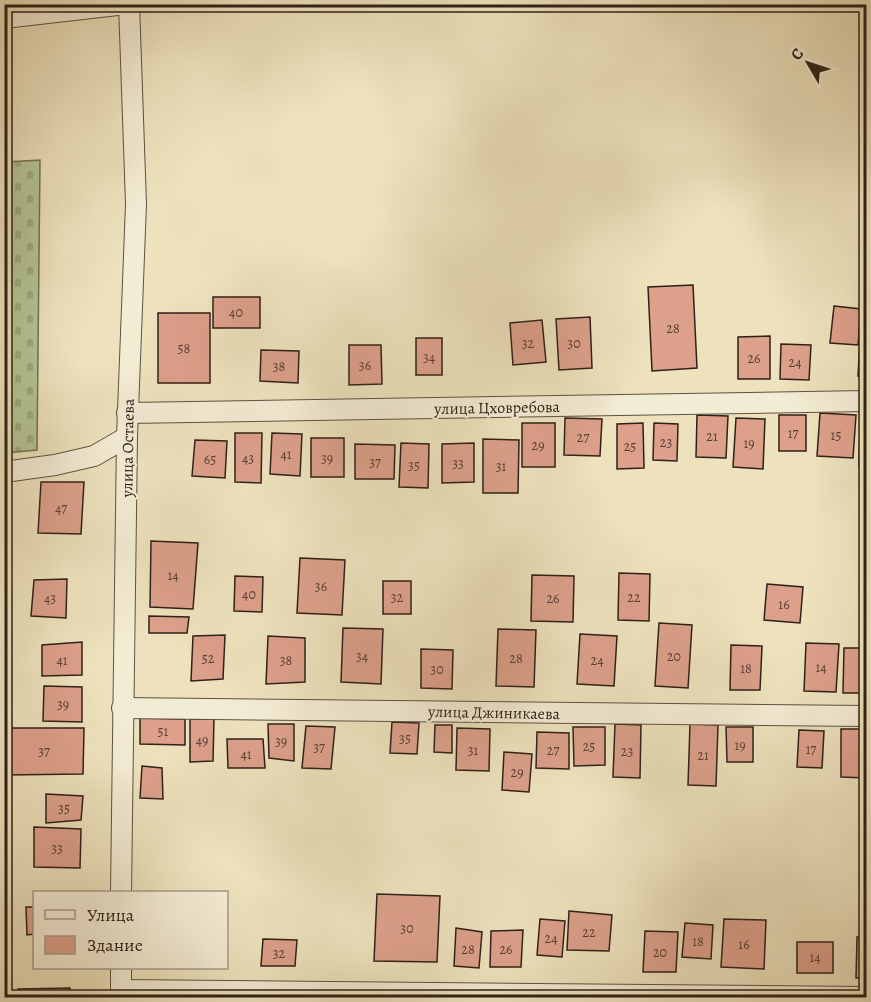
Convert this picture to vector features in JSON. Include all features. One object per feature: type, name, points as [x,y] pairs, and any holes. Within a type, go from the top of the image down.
[{"type":"street","points":[[4,18],[127,4]]},
{"type":"street","name":"улица Остаева","points":[[121,891],[127,413],[136,204],[127,4]]},
{"type":"street","name":"улица Цховребова","points":[[127,413],[867,401]]},
{"type":"street","points":[[4,472],[55,465],[94,456],[127,437]]},
{"type":"street","name":"улица Джиникаева","points":[[122,708],[867,716]]},
{"type":"street","points":[[121,969],[121,994],[867,997]]},
{"type":"green space","points":[[40,160],[37,450],[5,453],[5,162]]},
{"type":"building","points":[[693,285],[697,368],[652,371],[648,287]]},
{"type":"building","points":[[213,297],[260,297],[260,328],[213,328]]},
{"type":"building","points":[[834,306],[861,309],[858,345],[830,343]]},
{"type":"building","points":[[158,313],[210,313],[210,383],[158,383]]},
{"type":"building","points":[[590,317],[592,368],[559,370],[556,319]]},
{"type":"building","points":[[542,320],[546,362],[513,365],[510,323]]},
{"type":"building","points":[[770,336],[770,379],[738,379],[738,337]]},
{"type":"building","points":[[416,338],[442,338],[442,375],[416,375]]},
{"type":"building","points":[[860,341],[866,341],[866,377],[858,376]]},
{"type":"building","points":[[781,344],[811,345],[809,380],[780,379]]},
{"type":"building","points":[[349,345],[381,345],[382,384],[349,385]]},
{"type":"building","points":[[261,350],[299,351],[298,383],[260,381]]},
{"type":"building","points":[[820,413],[856,415],[853,458],[817,456]]},
{"type":"building","points":[[697,415],[728,416],[726,458],[696,457]]},
{"type":"building","points":[[779,415],[806,415],[806,451],[779,451]]},
{"type":"building","points":[[565,418],[602,419],[600,456],[564,455]]},
{"type":"building","points":[[736,418],[765,419],[763,469],[733,467]]},
{"type":"building","points":[[522,423],[555,423],[555,467],[522,467]]},
{"type":"building","points":[[643,423],[644,468],[617,469],[617,424]]},
{"type":"building","points":[[654,423],[678,424],[677,461],[653,460]]},
{"type":"building","points":[[860,427],[866,427],[866,465],[859,465]]},
{"type":"building","points":[[235,433],[262,433],[261,483],[235,482]]},
{"type":"building","points":[[272,433],[302,434],[300,476],[270,474]]},
{"type":"building","points":[[311,438],[344,438],[344,477],[311,477]]},
{"type":"building","points":[[483,439],[519,440],[518,493],[483,493]]},
{"type":"building","points":[[195,440],[227,441],[225,478],[192,476]]},
{"type":"building","points":[[401,443],[429,444],[428,488],[399,487]]},
{"type":"building","points":[[474,443],[474,482],[442,483],[442,444]]},
{"type":"building","points":[[355,444],[395,445],[394,479],[355,479]]},
{"type":"building","points":[[41,482],[84,482],[81,534],[38,533]]},
{"type":"building","points":[[151,541],[198,543],[193,609],[150,607]]},
{"type":"building","points":[[300,558],[345,560],[342,615],[297,613]]},
{"type":"building","points":[[619,573],[650,574],[649,621],[618,620]]},
{"type":"building","points":[[532,575],[574,576],[573,622],[531,621]]},
{"type":"building","points":[[235,576],[263,577],[262,612],[234,611]]},
{"type":"building","points":[[67,579],[66,618],[31,616],[34,580]]},
{"type":"building","points":[[383,581],[411,581],[411,614],[383,614]]},
{"type":"building","points":[[767,584],[803,587],[800,623],[764,620]]},
{"type":"building","points":[[149,616],[189,617],[187,633],[149,633]]},
{"type":"building","points":[[659,623],[692,625],[688,688],[655,686]]},
{"type":"building","points":[[343,628],[383,629],[381,684],[341,682]]},
{"type":"building","points":[[498,629],[536,630],[534,687],[496,686]]},
{"type":"building","points":[[580,634],[617,636],[614,686],[577,684]]},
{"type":"building","points":[[225,635],[223,679],[191,681],[193,636]]},
{"type":"building","points":[[268,636],[305,638],[305,682],[266,684]]},
{"type":"building","points":[[82,642],[82,675],[42,676],[42,645]]},
{"type":"building","points":[[806,643],[839,644],[836,692],[804,691]]},
{"type":"building","points":[[731,645],[762,646],[760,690],[730,690]]},
{"type":"building","points":[[844,648],[866,648],[866,693],[843,693]]},
{"type":"building","points":[[421,649],[453,650],[452,689],[421,688]]},
{"type":"building","points":[[44,686],[82,687],[82,722],[43,721]]},
{"type":"building","points":[[140,718],[185,719],[185,745],[140,744]]},
{"type":"building","points":[[190,719],[214,719],[213,761],[190,762]]},
{"type":"building","points":[[392,722],[419,723],[417,754],[390,753]]},
{"type":"building","points":[[268,724],[294,724],[294,761],[269,758]]},
{"type":"building","points":[[615,724],[641,725],[640,778],[613,777]]},
{"type":"building","points":[[690,724],[718,725],[716,786],[688,785]]},
{"type":"building","points":[[435,725],[452,725],[452,753],[434,752]]},
{"type":"building","points":[[306,726],[335,727],[331,769],[302,768]]},
{"type":"building","points":[[573,727],[605,727],[605,765],[574,766]]},
{"type":"building","points":[[726,727],[753,727],[753,762],[727,762]]},
{"type":"building","points":[[4,728],[84,728],[83,774],[4,775]]},
{"type":"building","points":[[457,728],[490,729],[489,771],[456,770]]},
{"type":"building","points":[[841,729],[866,729],[866,778],[841,777]]},
{"type":"building","points":[[799,730],[824,731],[822,768],[797,767]]},
{"type":"building","points":[[537,732],[569,733],[569,769],[536,768]]},
{"type":"building","points":[[227,739],[263,739],[265,768],[228,768]]},
{"type":"building","points":[[504,752],[532,754],[529,792],[502,790]]},
{"type":"building","points":[[142,766],[162,768],[163,799],[140,798]]},
{"type":"building","points":[[46,794],[83,796],[81,820],[46,823]]},
{"type":"building","points":[[34,827],[81,829],[80,868],[34,867]]},
{"type":"building","points":[[377,894],[440,896],[437,962],[374,961]]},
{"type":"building","points":[[26,907],[33,907],[33,934],[27,935]]},
{"type":"building","points":[[569,911],[612,915],[609,951],[567,950]]},
{"type":"building","points":[[540,919],[565,921],[562,957],[537,955]]},
{"type":"building","points":[[724,919],[766,920],[764,969],[721,967]]},
{"type":"building","points":[[685,923],[713,925],[711,959],[682,957]]},
{"type":"building","points":[[456,928],[482,932],[479,968],[454,966]]},
{"type":"building","points":[[523,930],[521,967],[490,967],[491,931]]},
{"type":"building","points":[[645,931],[678,932],[676,972],[643,972]]},
{"type":"building","points":[[857,937],[866,937],[866,978],[856,978]]},
{"type":"building","points":[[263,939],[297,940],[295,966],[261,966]]},
{"type":"building","points":[[797,942],[833,942],[833,973],[797,973]]},
{"type":"building","points":[[70,988],[69,998],[19,998],[18,989]]}]
